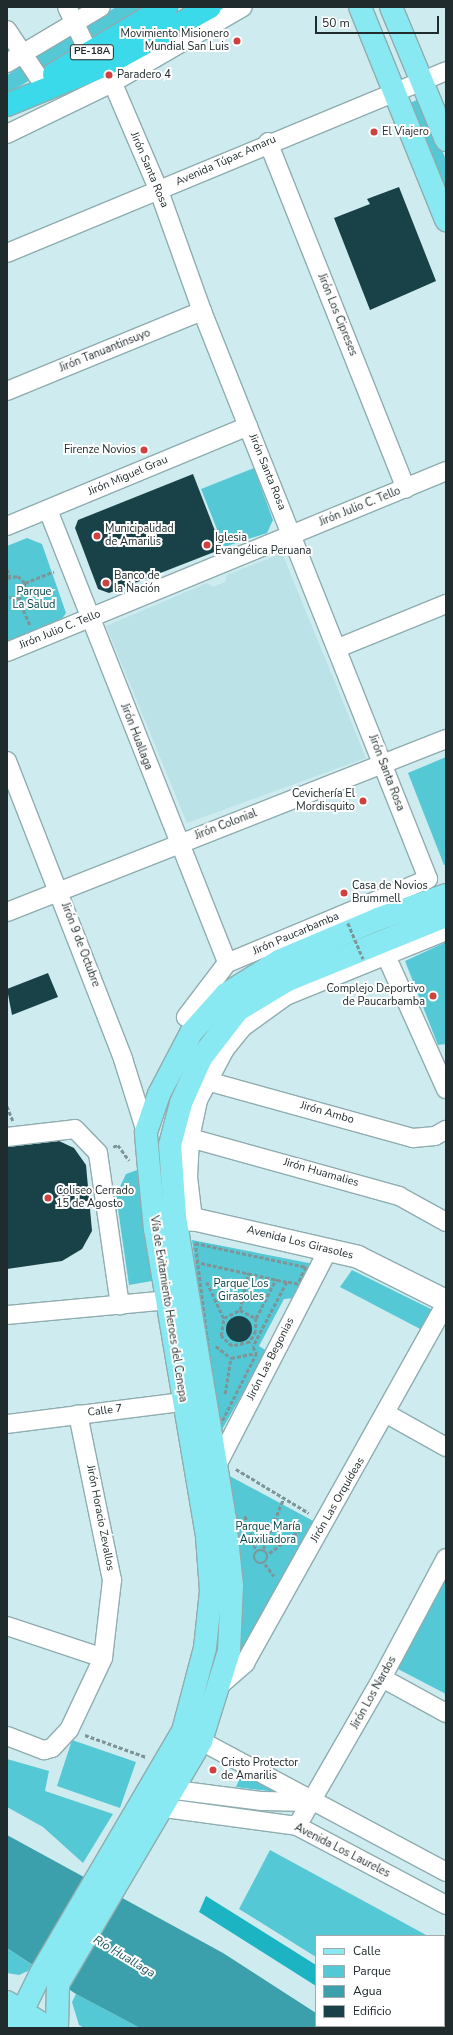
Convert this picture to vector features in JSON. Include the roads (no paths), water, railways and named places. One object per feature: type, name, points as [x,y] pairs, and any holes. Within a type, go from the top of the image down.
[{"type":"highway","points":[[158,13],[189,7]]},
{"type":"highway","name":"PE-18A","points":[[13,103],[102,67],[210,7]]},
{"type":"highway","name":"PE-18A","points":[[13,103],[41,81],[102,67],[158,13]]},
{"type":"main road","points":[[360,7],[446,217]]},
{"type":"main road","points":[[391,7],[446,140]]},
{"type":"main road","name":"Vía de Evitamiento Heroes del Cenepa","points":[[14,2014],[49,1978],[114,1868],[150,1800],[164,1763],[186,1718],[205,1648],[211,1591],[207,1536],[182,1401],[168,1300],[154,1218],[146,1132],[169,1070],[191,1032],[226,994],[279,961],[378,919],[446,895]]},
{"type":"main road","name":"Vía de Evitamiento Heroes del Cenepa","points":[[150,1800],[173,1788],[201,1741],[229,1652],[232,1586],[217,1464],[216,1403],[170,1145],[181,1103],[201,1058],[238,1010],[288,980],[446,916]]},
{"type":"main road","name":"Avenida Los Girasoles","points":[[154,1218],[184,1218],[358,1257],[446,1301]]},
{"type":"main road","points":[[49,1978],[57,2028]]},
{"type":"main road","points":[[14,2014],[49,2028]]},
{"type":"street","points":[[14,59],[70,15],[101,7]]},
{"type":"street","points":[[7,134],[102,67],[243,7]]},
{"type":"street","name":"Jirón Santa Rosa","points":[[70,15],[102,67],[159,191],[202,311],[338,648],[382,764],[428,878]]},
{"type":"street","points":[[7,30],[14,59],[41,81]]},
{"type":"street","name":"Avenida Túpac Amaru","points":[[7,253],[159,191],[268,142],[446,71]]},
{"type":"street","name":"Jirón Los Cipreses","points":[[268,142],[406,488]]},
{"type":"street","name":"Jirón Tanuantinsuyo","points":[[7,391],[202,311]]},
{"type":"street","name":"Jirón Miguel Grau","points":[[7,526],[248,426]]},
{"type":"street","name":"Jirón Julio C. Tello","points":[[7,652],[446,471]]},
{"type":"street","name":"Jirón Huallaga","points":[[48,510],[178,844],[227,963]]},
{"type":"street","points":[[338,648],[446,604]]},
{"type":"street","name":"Jirón Colonial","points":[[7,912],[446,739]]},
{"type":"street","name":"Jirón 9 de Octubre","points":[[7,761],[59,891],[135,1090],[146,1132]]},
{"type":"street","name":"Jirón Paucarbamba","points":[[186,1017],[227,963],[428,878]]},
{"type":"street","points":[[184,1218],[190,1138],[198,1100],[225,1049],[243,1027],[286,996],[387,958],[446,931]]},
{"type":"street","points":[[387,958],[440,1083],[446,1089]]},
{"type":"street","name":"Jirón Ambo","points":[[208,1081],[413,1138],[435,1136],[446,1130]]},
{"type":"street","points":[[7,1137],[75,1128],[98,1153],[120,1305]]},
{"type":"street","name":"Jirón Huamalies","points":[[190,1138],[399,1196],[446,1222]]},
{"type":"street","name":"Jirón Las Begonias","points":[[217,1464],[328,1250]]},
{"type":"street","points":[[7,1315],[168,1300]]},
{"type":"street","name":"Jirón Las Orquídeas","points":[[219,1686],[245,1663],[387,1414],[446,1304]]},
{"type":"street","name":"Calle 7","points":[[7,1424],[182,1401],[216,1403]]},
{"type":"street","name":"Jirón Horacio Zevallos","points":[[7,1736],[48,1750],[69,1730],[103,1658],[112,1580],[78,1414]]},
{"type":"street","points":[[387,1414],[446,1447]]},
{"type":"street","name":"Jirón Los Nardos","points":[[297,1826],[382,1678],[446,1558]]},
{"type":"street","points":[[7,1626],[103,1658]]},
{"type":"street","points":[[382,1678],[446,1713]]},
{"type":"street","points":[[201,1741],[312,1802],[446,1872]]},
{"type":"street","points":[[173,1788],[262,1801],[312,1802]]},
{"type":"street","name":"Avenida Los Laureles","points":[[150,1800],[297,1826],[446,1905]]},
{"type":"water","name":"Río Huallaga","points":[[7,1835],[223,1953],[315,2012],[315,2027],[340,2028],[140,2028],[76,1994],[7,1948]]},
{"type":"place","name":"Movimiento Misionero Mundial San Luis","points":[[237,41]]},
{"type":"place","name":"Paradero 4","points":[[109,75]]},
{"type":"place","name":"El Viajero","points":[[374,132]]},
{"type":"place","name":"Firenze Novios","points":[[144,450]]},
{"type":"place","name":"Municipalidad de Amarilis","points":[[97,536]]},
{"type":"place","name":"Iglesia Evangélica Peruana","points":[[207,545]]},
{"type":"place","name":"Banco de la Nación","points":[[106,583]]},
{"type":"place","name":"Cevichería El Mordisquito","points":[[363,801]]},
{"type":"place","name":"Casa de Novios Brummell","points":[[344,893]]},
{"type":"place","name":"Complejo Deportivo de Paucarbamba","points":[[433,996]]},
{"type":"place","name":"Coliseo Cerrado 15 de Agosto","points":[[48,1198]]},
{"type":"place","name":"Cristo Protector de Amarilis","points":[[213,1770]]},
{"type":"park label","name":"Parque La Salud","points":[[34,599]]},
{"type":"park label","name":"Parque Los Girasoles","points":[[241,1291]]},
{"type":"park label","name":"Parque María Auxiliadora","points":[[268,1534]]}]
